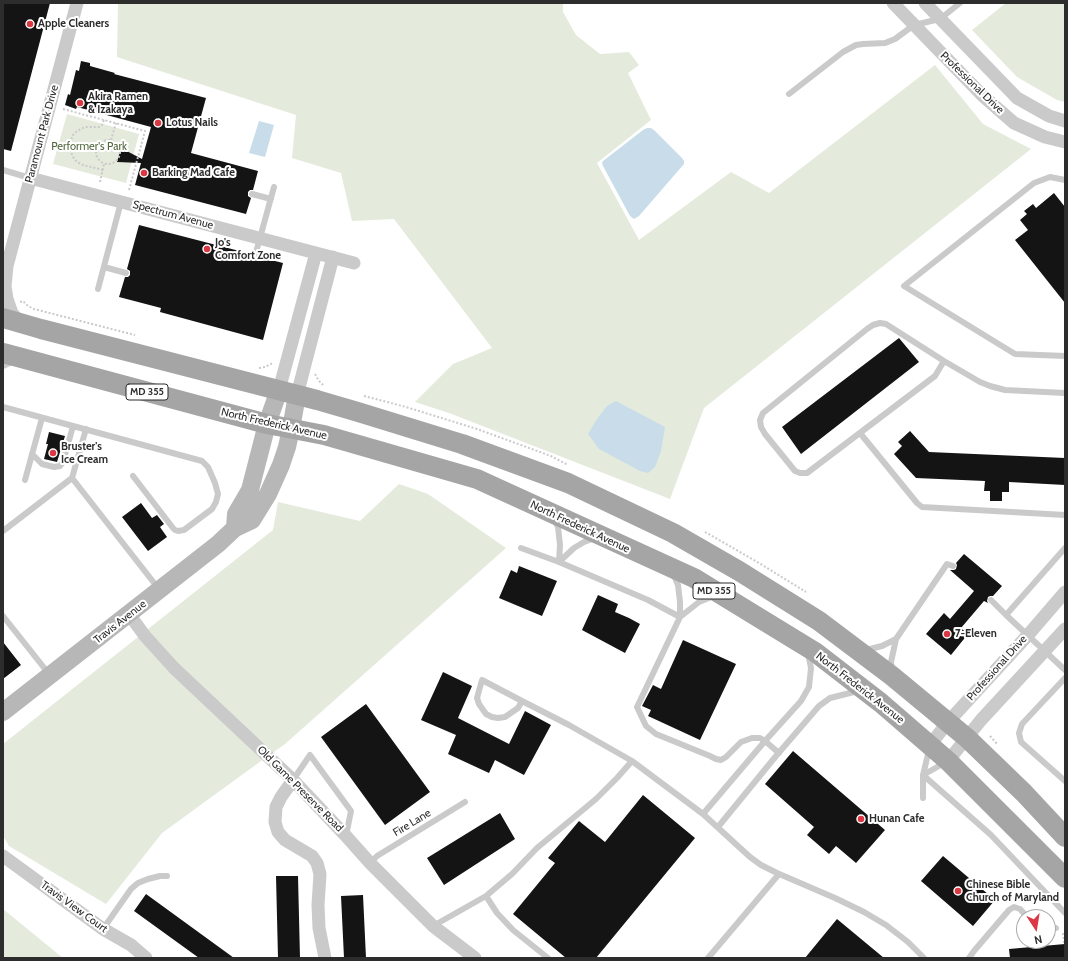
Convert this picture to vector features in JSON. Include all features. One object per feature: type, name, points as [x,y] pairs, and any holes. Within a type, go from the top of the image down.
[{"type":"main road","name":"MD 355","points":[[3,318],[358,412],[462,444],[568,483],[679,536],[739,571],[819,621],[892,676],[967,738],[1024,793],[1065,837]]},
{"type":"main road","name":"North Frederick Avenue","points":[[12,356],[267,424],[324,435],[478,480],[694,578],[815,652],[881,703],[948,761],[1065,878]]},
{"type":"street","name":"Paramount Park Drive","points":[[22,323],[12,313],[7,300],[5,270],[77,3]]},
{"type":"street","name":"Professional Drive","points":[[893,3],[982,95],[1014,123],[1045,137],[1065,142]]},
{"type":"street","name":"Professional Drive","points":[[925,3],[1017,98],[1050,116],[1065,121]]},
{"type":"street","name":"Spectrum Avenue","points":[[30,178],[354,263]]},
{"type":"street","points":[[288,393],[316,253]]},
{"type":"street","points":[[235,528],[236,514],[250,490],[267,424],[288,393],[333,257]]},
{"type":"street","name":"Travis Avenue","points":[[3,712],[160,591],[218,544],[235,528],[252,520],[268,494],[287,447],[292,429],[288,393]]},
{"type":"street","name":"Professional Drive","points":[[930,745],[948,722],[1028,635],[1065,592]]},
{"type":"street","name":"Old Game Preserve Road","points":[[129,614],[145,636],[174,668],[293,780],[433,926],[476,958]]},
{"type":"street","points":[[948,761],[981,720],[1065,629]]},
{"type":"street","points":[[293,780],[276,807],[275,822],[278,832],[285,840],[312,856],[317,863],[320,874],[318,905],[319,928],[325,958]]},
{"type":"street","name":"Travis View Court","points":[[3,856],[103,929],[131,945],[146,958]]},
{"type":"lane","points":[[789,94],[843,52],[856,45],[885,43],[895,39],[914,25],[940,19],[960,3]]},
{"type":"lane","points":[[3,170],[30,178]]},
{"type":"lane","points":[[1065,180],[1050,177],[1034,183],[904,286],[1015,354],[1065,356]]},
{"type":"lane","points":[[255,256],[274,187]]},
{"type":"lane","points":[[252,194],[271,199]]},
{"type":"lane","points":[[98,289],[122,202]]},
{"type":"lane","points":[[104,267],[126,273]]},
{"type":"lane","points":[[944,361],[935,376],[807,473],[795,471],[761,427],[760,420],[763,413],[867,329],[880,323],[886,324],[944,361],[980,382],[990,386],[1005,390],[1065,393]]},
{"type":"lane","points":[[3,366],[12,356]]},
{"type":"lane","points":[[3,407],[204,462],[208,467],[217,488],[218,497],[212,509],[184,530],[178,531],[173,528],[133,476]]},
{"type":"lane","points":[[25,480],[42,418]]},
{"type":"lane","points":[[32,454],[38,462],[42,464],[54,467],[60,466],[64,462],[73,426]]},
{"type":"lane","points":[[3,532],[72,478],[86,429]]},
{"type":"lane","points":[[860,434],[917,503],[922,507],[1065,515]]},
{"type":"lane","points":[[72,478],[160,591]]},
{"type":"lane","points":[[552,514],[558,527],[560,545],[559,562]]},
{"type":"lane","points":[[559,562],[574,548],[584,542],[592,538],[603,537]]},
{"type":"lane","points":[[521,548],[559,562],[648,600],[680,617]]},
{"type":"lane","points":[[1006,615],[1065,548]]},
{"type":"lane","points":[[892,676],[891,662],[896,639],[947,564],[953,566]]},
{"type":"lane","points":[[671,568],[678,585],[680,617],[638,707],[646,726],[656,734],[716,759],[721,760],[741,742],[752,738],[760,738],[779,753]]},
{"type":"lane","points":[[680,617],[704,599],[719,594]]},
{"type":"lane","points":[[991,600],[1065,670]]},
{"type":"lane","points":[[3,616],[50,676]]},
{"type":"lane","points":[[859,651],[882,646],[896,639]]},
{"type":"lane","points":[[703,814],[801,701],[809,687],[811,668],[807,648]]},
{"type":"lane","points":[[1065,678],[1022,724],[1019,733],[1021,742],[1065,781]]},
{"type":"lane","points":[[522,701],[518,708],[505,717],[498,718],[486,714],[477,698],[482,680],[569,725],[632,761],[703,814],[750,857],[761,865],[864,912],[886,925],[908,942],[924,958]]},
{"type":"lane","points":[[718,827],[819,706],[830,698],[863,690]]},
{"type":"lane","points":[[923,798],[923,775],[930,745]]},
{"type":"lane","points":[[293,780],[310,755],[351,811],[346,836]]},
{"type":"lane","points":[[433,926],[486,896],[512,874],[537,848],[596,799],[632,761]]},
{"type":"lane","points":[[923,775],[948,761]]},
{"type":"lane","points":[[923,775],[991,835],[1065,913]]},
{"type":"lane","name":"Fire Lane","points":[[370,862],[377,856],[465,802]]},
{"type":"lane","points":[[708,958],[779,874]]},
{"type":"lane","points":[[103,929],[131,889],[138,883],[160,876],[167,876]]},
{"type":"lane","points":[[486,896],[497,913],[513,930],[548,958]]},
{"type":"lane","points":[[969,958],[1009,910],[1014,907],[1020,909]]},
{"type":"path","points":[[63,109],[145,131],[129,190]]},
{"type":"path","points":[[103,170],[77,162],[73,157],[70,146],[73,135],[77,131],[85,127],[99,127],[102,125],[104,120]]},
{"type":"path","points":[[111,140],[116,123]]},
{"type":"path","points":[[111,140],[119,147],[120,154],[117,160],[112,164],[105,164],[97,157],[96,150],[101,142],[111,140]]},
{"type":"path","points":[[100,182],[105,164]]},
{"type":"path","points":[[1059,928],[1065,942]]},
{"type":"green space","points":[[118,3],[563,3],[563,12],[576,35],[600,54],[629,52],[639,65],[628,73],[651,120],[597,163],[639,240],[731,172],[769,193],[935,65],[983,124],[1031,149],[704,408],[670,499],[449,413],[415,402],[453,364],[492,348],[394,219],[352,221],[341,173],[292,158],[296,115],[117,57]]},
{"type":"green space","points":[[1006,3],[1065,3],[1065,102],[1057,100],[1017,77],[972,30]]},
{"type":"green space","name":"Performer's Park","points":[[67,114],[139,134],[126,183],[53,164]]},
{"type":"green space","points":[[399,484],[428,494],[506,548],[285,744],[162,833],[106,904],[9,846],[3,836],[3,744],[273,530],[278,502],[360,521]]},
{"type":"green space","points":[[3,909],[63,958],[3,958]]},
{"type":"water","points":[[259,121],[274,125],[265,157],[249,153]]},
{"type":"water","points":[[647,128],[654,130],[682,158],[684,164],[639,216],[634,219],[630,216],[602,163]]},
{"type":"water","points":[[616,401],[665,427],[661,451],[655,467],[648,473],[640,471],[599,449],[588,434],[607,406]]},
{"type":"building","points":[[3,3],[50,3],[11,151],[3,149]]},
{"type":"building","points":[[81,61],[90,63],[90,66],[115,73],[114,74],[206,98],[191,153],[258,171],[253,190],[248,192],[248,196],[251,198],[246,214],[135,185],[141,163],[117,162],[121,148],[142,159],[151,127],[65,105],[68,94],[70,95],[76,70],[79,71]]},
{"type":"building","points":[[1054,193],[1065,207],[1065,303],[1015,240],[1028,230],[1020,220],[1027,214],[1024,211],[1033,204],[1036,208]]},
{"type":"building","points":[[139,225],[251,254],[252,259],[254,260],[258,259],[259,257],[283,263],[263,340],[160,312],[161,308],[119,297],[125,277],[130,275],[130,271],[127,269]]},
{"type":"building","points":[[899,338],[919,362],[801,454],[782,427]]},
{"type":"building","points":[[910,431],[929,452],[1065,458],[1065,485],[1009,482],[1009,492],[1002,492],[1002,501],[990,501],[990,491],[984,491],[985,481],[916,478],[894,454],[902,446],[898,442]]},
{"type":"building","name":"Bruster's Ice Cream","points":[[49,432],[65,436],[57,462],[44,459],[48,444],[46,444]]},
{"type":"building","points":[[141,503],[152,518],[157,515],[164,524],[160,527],[167,537],[148,551],[122,517]]},
{"type":"building","points":[[964,554],[1002,586],[993,596],[988,597],[988,603],[984,601],[961,628],[968,634],[951,655],[926,634],[944,613],[950,619],[974,591],[950,570],[956,569],[956,563]]},
{"type":"building","points":[[519,566],[557,581],[542,616],[499,598],[511,570],[517,573]]},
{"type":"building","points":[[598,595],[618,604],[615,612],[640,624],[625,653],[582,630]]},
{"type":"building","points":[[683,640],[736,664],[700,740],[648,716],[651,710],[642,706],[653,685],[661,689]]},
{"type":"building","points":[[3,642],[21,665],[3,679]]},
{"type":"building","points":[[443,672],[472,686],[458,718],[509,744],[525,711],[551,725],[524,775],[495,760],[489,773],[448,754],[456,735],[421,720]]},
{"type":"building","points":[[366,704],[430,792],[385,825],[321,737]]},
{"type":"building","points":[[793,751],[885,830],[856,863],[836,846],[829,854],[807,835],[814,827],[765,784]]},
{"type":"building","points":[[643,795],[695,838],[596,958],[566,958],[513,914],[555,863],[548,858],[579,821],[605,842]]},
{"type":"building","points":[[500,813],[515,839],[444,885],[427,858]]},
{"type":"building","name":"Chinese Bible Church of Maryland","points":[[943,856],[995,900],[973,926],[921,881]]},
{"type":"building","points":[[276,876],[298,876],[300,958],[278,958]]},
{"type":"building","points":[[146,894],[234,958],[199,958],[134,911]]},
{"type":"building","points":[[363,895],[366,958],[344,958],[341,896]]},
{"type":"building","points":[[837,919],[884,958],[805,958]]},
{"type":"building","points":[[1065,944],[1065,958],[1010,958],[1009,949],[1056,949],[1056,945]]},
{"type":"place","name":"Apple Cleaners","points":[[30,24]]},
{"type":"place","name":"Akira Ramen & Izakaya","points":[[80,103]]},
{"type":"place","name":"Lotus Nails","points":[[158,123]]},
{"type":"place","name":"Barking Mad Cafe","points":[[144,173]]},
{"type":"place","name":"Jo's Comfort Zone","points":[[207,249]]},
{"type":"place","name":"Bruster's Ice Cream","points":[[53,453]]},
{"type":"place","name":"7-Eleven","points":[[947,634]]},
{"type":"place","name":"Hunan Cafe","points":[[861,819]]},
{"type":"place","name":"Chinese Bible Church of Maryland","points":[[958,891]]}]
